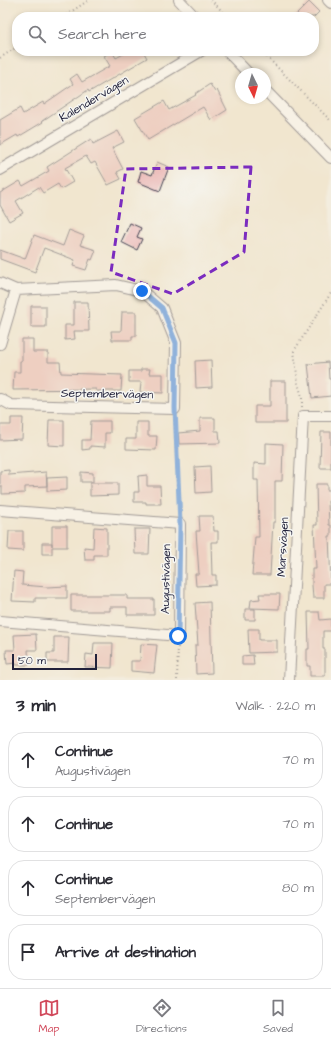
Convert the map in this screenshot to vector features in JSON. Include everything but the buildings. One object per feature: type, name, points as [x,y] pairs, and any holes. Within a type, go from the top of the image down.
[{"type":"street","points":[[179,0],[190,12]]},
{"type":"street","points":[[328,0],[331,3]]},
{"type":"street","name":"Kalendervägen","points":[[0,170],[193,56]]},
{"type":"street","points":[[232,56],[243,68]]},
{"type":"street","points":[[271,96],[331,158]]},
{"type":"street","points":[[0,283],[16,290],[116,285],[142,291],[162,308],[176,343],[175,408]]},
{"type":"street","points":[[0,344],[16,290]]},
{"type":"street","name":"Septembervägen","points":[[0,399],[11,405],[175,408]]},
{"type":"street","points":[[302,416],[331,416]]},
{"type":"street","name":"Marsvägen","points":[[289,680],[302,416]]},
{"type":"street","points":[[0,510],[180,524]]},
{"type":"street","name":"Augustivägen","points":[[178,636],[180,524]]},
{"type":"street","points":[[0,621],[178,636]]},
{"type":"path","points":[[71,12],[89,0]]},
{"type":"path","points":[[211,0],[223,12]]},
{"type":"path","points":[[0,58],[12,50]]},
{"type":"path","points":[[266,56],[331,121]]},
{"type":"path","points":[[302,416],[302,397],[298,383],[294,351],[331,293]]},
{"type":"path","points":[[175,408],[180,524]]},
{"type":"path","points":[[177,680],[178,636]]},
{"type":"highlighted area","points":[[251,167],[244,252],[173,294],[111,272],[126,169]]},
{"type":"route","points":[[142,291],[162,308],[176,343],[175,408],[180,524],[178,636]]}]
